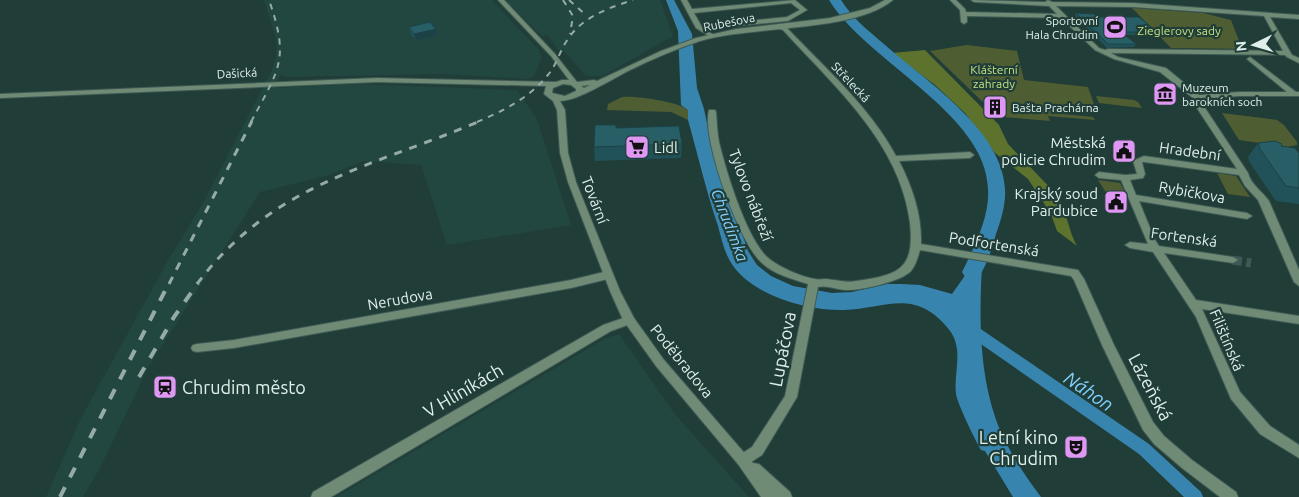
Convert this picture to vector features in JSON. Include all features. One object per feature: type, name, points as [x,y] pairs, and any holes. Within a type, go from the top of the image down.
[{"type":"street","points":[[500,0],[557,60],[580,88],[579,93]]},
{"type":"street","points":[[684,0],[698,27],[708,32],[787,19],[804,10],[792,1],[690,11]]},
{"type":"street","name":"Rubešova","points":[[856,12],[883,0]]},
{"type":"street","name":"Rubešova","points":[[556,83],[575,84],[597,81],[708,32],[830,17],[877,7],[890,0]]},
{"type":"street","points":[[953,0],[961,7],[964,14],[964,22]]},
{"type":"street","points":[[974,0],[1081,5],[1122,3],[1299,17]]},
{"type":"street","points":[[1048,2],[1102,52],[1116,58],[1163,70],[1197,96],[1296,94]]},
{"type":"street","points":[[1008,3],[1021,15]]},
{"type":"street","points":[[964,14],[1063,16]]},
{"type":"street","points":[[1266,15],[1292,57]]},
{"type":"street","name":"Střelecká","points":[[781,28],[785,29],[863,113],[894,159],[903,180],[914,217],[916,246],[907,269],[899,274]]},
{"type":"street","name":"Rubešova","points":[[572,97],[673,47]]},
{"type":"street","points":[[1102,52],[1292,57]]},
{"type":"street","points":[[1116,58],[1211,57],[1250,59],[1292,57]]},
{"type":"street","points":[[1250,59],[1296,94]]},
{"type":"street","points":[[549,95],[548,88],[561,77],[557,60]]},
{"type":"street","name":"Dašická","points":[[0,96],[401,79],[556,83]]},
{"type":"street","name":"Dašická","points":[[476,81],[538,88],[549,95],[572,97]]},
{"type":"street","name":"Tovární","points":[[549,95],[556,100],[561,110],[564,153],[568,170],[608,275]]},
{"type":"street","points":[[1197,96],[1198,102],[1248,184],[1264,201],[1299,282]]},
{"type":"street","name":"Tovární","points":[[563,133],[572,97]]},
{"type":"street","name":"Tylovo nábřeží","points":[[712,112],[715,142],[742,222],[754,248],[769,264],[813,286],[850,286],[899,274]]},
{"type":"street","points":[[894,159],[970,155]]},
{"type":"street","name":"Hradební","points":[[1125,178],[1141,175],[1137,161],[1144,159],[1242,172]]},
{"type":"street","points":[[1099,175],[1125,178]]},
{"type":"street","name":"Filištínská","points":[[1125,178],[1155,248],[1201,316],[1227,380],[1241,404],[1265,430],[1299,452]]},
{"type":"street","name":"Rybičkova","points":[[1132,197],[1247,216]]},
{"type":"street","name":"Fortenská","points":[[1130,245],[1233,260]]},
{"type":"street","name":"Podfortenská","points":[[916,246],[962,255],[1069,270]]},
{"type":"street","name":"Lázeňská","points":[[1069,270],[1080,279],[1139,410],[1159,440],[1231,497]]},
{"type":"street","name":"Poděbradova","points":[[608,275],[629,320],[660,363],[743,460],[769,497]]},
{"type":"street","name":"Nerudova","points":[[197,348],[234,344],[608,275]]},
{"type":"street","name":"Lupáčova","points":[[743,460],[757,451],[791,398],[813,286]]},
{"type":"street","points":[[1194,304],[1299,320]]},
{"type":"street","name":"V Hliníkách","points":[[318,497],[607,328],[629,320]]},
{"type":"street","name":"Poděbradova","points":[[743,460],[785,497]]},
{"type":"shaded area","points":[[264,0],[492,0],[539,50],[542,58],[534,76],[527,79],[442,74],[289,77],[280,75],[275,88],[360,84],[517,90],[537,119],[571,225],[447,245],[421,165],[363,161],[327,176],[260,192],[149,366],[100,468],[83,497],[46,497],[81,418],[166,264],[203,203],[270,74],[276,58],[277,42]]},
{"type":"shaded area","points":[[505,0],[660,0],[673,36],[603,76],[588,76],[584,74],[565,52],[558,50],[548,35],[542,36]]},
{"type":"shaded area","points":[[619,334],[674,413],[749,497],[336,497],[606,338]]},
{"type":"green space","name":"Zieglerovy sady","points":[[1132,8],[1203,13],[1231,20],[1240,43],[1248,49],[1171,48]]},
{"type":"green space","name":"Klášterní zahrady","points":[[967,45],[1017,51],[1024,80],[1088,87],[1096,110],[1050,106],[1053,113],[1093,117],[1095,120],[1048,116],[1050,121],[1004,117],[1001,106],[993,103],[988,107],[930,51]]},
{"type":"green space","points":[[925,50],[999,125],[1008,144],[1058,196],[1077,246],[1057,231],[1051,214],[1028,179],[995,153],[965,113],[935,85],[892,53]]},
{"type":"green space","points":[[1096,96],[1134,100],[1142,108],[1099,103]]},
{"type":"green space","points":[[622,97],[646,98],[676,104],[688,110],[688,120],[671,112],[607,110],[608,104]]},
{"type":"green space","points":[[1222,113],[1277,120],[1284,125],[1297,142],[1297,145],[1287,147],[1239,140]]},
{"type":"green space","points":[[1217,173],[1236,176],[1250,197],[1228,194]]},
{"type":"green space","points":[[1098,180],[1120,183],[1127,196],[1107,194]]},
{"type":"water","name":"Chrudimka","points":[[666,0],[674,0],[692,34],[697,88],[704,109],[711,142],[748,251],[757,265],[771,276],[793,286],[832,293],[852,292],[887,284],[902,284],[920,285],[952,294],[983,250],[981,295],[982,342],[984,365],[993,411],[1005,441],[1019,466],[1041,497],[1013,497],[985,451],[981,450],[957,399],[956,342],[946,326],[934,314],[922,307],[898,303],[844,310],[814,308],[781,299],[765,292],[739,273],[730,261],[724,248],[688,120],[688,110],[681,105],[678,31]]},
{"type":"building","name":"Sportovní Hala Chrudim","points":[[1076,13],[1094,14],[1098,17],[1139,17],[1157,32],[1121,32],[1136,44],[1108,44]]},
{"type":"building","points":[[430,22],[436,29],[414,34],[409,27]]},
{"type":"building","points":[[595,125],[616,125],[616,128],[679,126],[682,144],[594,147]]},
{"type":"building","points":[[1275,141],[1282,144],[1281,146],[1295,148],[1299,153],[1299,188],[1286,186],[1260,149],[1258,143]]},
{"type":"waterway","points":[[835,0],[856,26],[953,111],[971,130],[985,150],[994,169],[997,189],[988,231],[972,272]]},
{"type":"waterway","name":"Náhon","points":[[972,328],[983,339],[1144,449],[1195,497]]},
{"type":"tunnel","points":[[1233,260],[1251,263]]},
{"type":"railway","points":[[251,122],[275,76],[280,51],[279,37],[269,0]]},
{"type":"railway","points":[[563,0],[573,16],[570,34]]},
{"type":"railway","points":[[569,0],[586,15]]},
{"type":"railway","points":[[477,122],[515,103],[540,84],[553,68],[566,42],[579,26],[605,10],[633,0]]},
{"type":"railway","points":[[169,284],[252,121]]},
{"type":"railway","points":[[197,284],[227,250],[258,222],[291,200],[363,166],[480,121]]},
{"type":"railway","points":[[60,497],[169,283]]},
{"type":"railway","points":[[139,377],[174,317],[198,283]]},
{"type":"place","name":"Sportovní Hala Chrudim","points":[[1115,27]]},
{"type":"place","name":"Muzeum barokních soch","points":[[1165,94]]},
{"type":"place","name":"Bašta Prachárna","points":[[995,107]]},
{"type":"place","name":"Lidl","points":[[637,147]]},
{"type":"place","name":"Městská policie Chrudim","points":[[1124,151]]},
{"type":"place","name":"Krajský soud Pardubice","points":[[1116,202]]},
{"type":"place","name":"Chrudim město","points":[[165,387]]},
{"type":"place","name":"Letní kino Chrudim","points":[[1076,447]]}]
